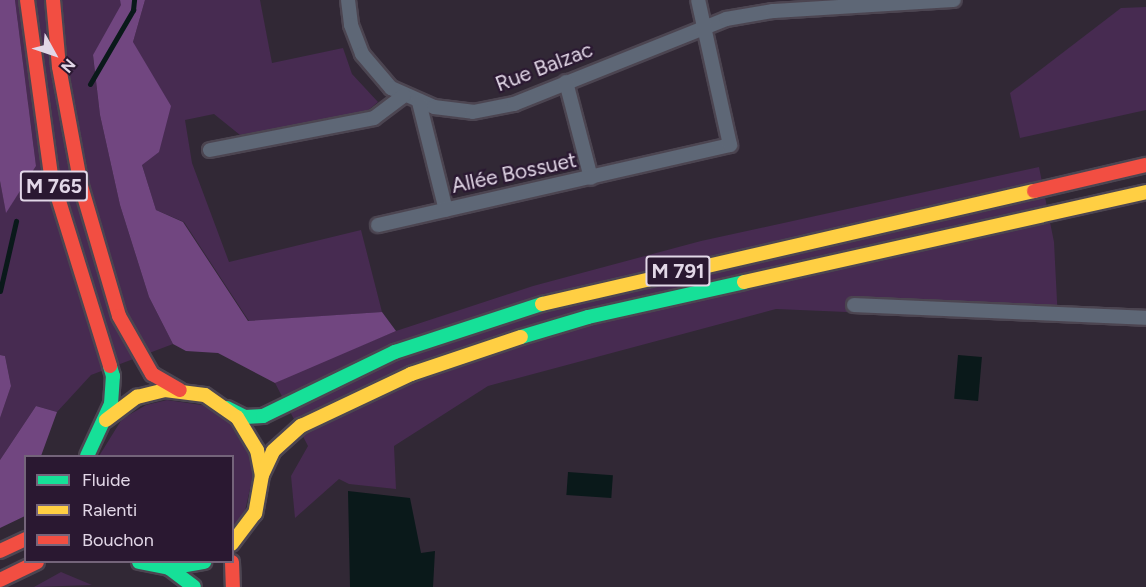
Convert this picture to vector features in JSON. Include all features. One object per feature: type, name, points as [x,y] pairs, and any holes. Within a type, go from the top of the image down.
[{"type":"main road","name":"M 765","points":[[27,0],[51,174],[76,266],[112,365],[114,392],[102,424]]},
{"type":"main road","name":"M 765","points":[[52,0],[74,154],[119,316],[144,364],[152,374],[180,390]]},
{"type":"main road","name":"M 791","points":[[227,408],[245,417],[263,416],[395,352],[471,324],[548,301],[1146,165]]},
{"type":"main road","name":"M 791","points":[[262,475],[273,451],[300,426],[411,374],[481,348],[588,317],[1146,192]]},
{"type":"main road","points":[[87,455],[102,424],[137,397],[180,390],[205,395],[227,408],[252,438],[262,475],[259,501],[237,540]]},
{"type":"main road","points":[[0,551],[24,539]]},
{"type":"main road","points":[[0,580],[33,563]]},
{"type":"main road","points":[[148,563],[169,568],[194,587]]},
{"type":"main road","points":[[169,568],[194,563]]},
{"type":"main road","points":[[232,563],[234,587]]},
{"type":"street","name":"Rue Balzac","points":[[348,0],[351,25],[362,54],[380,78],[404,95],[448,111],[487,111],[566,82],[704,26],[773,11],[954,0]]},
{"type":"street","name":"Allée Bossuet","points":[[378,225],[730,145],[698,0]]},
{"type":"street","name":"Allée Bossuet","points":[[566,82],[591,178]]},
{"type":"street","points":[[210,150],[374,118],[404,95]]},
{"type":"street","name":"Allée Bossuet","points":[[419,102],[446,210]]},
{"type":"street","points":[[854,305],[1006,315],[1058,314],[1146,318]]},
{"type":"shaded area","points":[[0,0],[15,0],[36,166],[6,213],[0,181]]},
{"type":"shaded area","points":[[15,0],[120,0],[122,5],[93,56],[100,115],[120,205],[149,297],[173,344],[91,375],[57,412],[36,406],[0,460],[0,418],[11,386],[5,356],[0,355],[0,181],[6,212],[36,166]]},
{"type":"shaded area","points":[[120,0],[145,0],[133,42],[171,106],[159,152],[142,165],[156,210],[183,222],[248,321],[382,312],[396,331],[275,383],[218,353],[186,351],[173,344],[149,297],[120,205],[100,115],[93,55],[121,5]]},
{"type":"shaded area","points":[[145,0],[260,0],[272,63],[343,48],[352,74],[378,102],[366,112],[240,135],[214,114],[185,120],[192,163],[229,262],[361,230],[382,312],[249,321],[184,222],[156,210],[142,165],[133,42]]},
{"type":"shaded area","points":[[1146,7],[1146,110],[1020,138],[1010,93],[1121,8]]},
{"type":"shaded area","points":[[1039,167],[1054,242],[1058,321],[776,309],[488,386],[394,446],[396,489],[349,484],[339,479],[295,518],[291,476],[308,446],[275,383],[304,369],[396,331],[533,286],[701,241]]},
{"type":"shaded area","points":[[0,355],[5,356],[11,386],[0,418]]},
{"type":"shaded area","points":[[958,355],[982,357],[978,401],[954,399]]},
{"type":"shaded area","points":[[167,400],[202,405],[227,419],[249,455],[253,476],[245,511],[234,528],[234,455],[100,455],[122,419],[146,405]]},
{"type":"shaded area","points":[[36,406],[57,412],[41,455],[24,455],[24,516],[0,528],[0,460]]},
{"type":"shaded area","points":[[568,472],[613,475],[611,498],[566,495]]},
{"type":"shaded area","points":[[348,491],[410,498],[421,553],[435,551],[433,587],[350,587]]},
{"type":"shaded area","points":[[61,572],[92,585],[34,587]]},
{"type":"waterway","points":[[90,84],[133,10],[134,0]]},
{"type":"waterway","points":[[0,291],[16,221]]},
{"type":"traffic: fast","points":[[521,337],[588,317],[744,282]]},
{"type":"traffic: fast","points":[[227,408],[245,417],[263,416],[395,352],[542,304]]},
{"type":"traffic: fast","points":[[87,455],[111,404],[113,376],[110,366]]},
{"type":"traffic: fast","points":[[144,563],[169,568],[198,563]]},
{"type":"traffic: fast","points":[[169,568],[194,587]]},
{"type":"traffic: slow","points":[[542,304],[1034,191]]},
{"type":"traffic: slow","points":[[744,282],[1146,192]]},
{"type":"traffic: slow","points":[[262,475],[273,451],[301,426],[411,374],[521,337]]},
{"type":"traffic: slow","points":[[106,420],[137,397],[165,390],[205,395],[237,417],[257,450],[262,475],[255,513],[234,541]]},
{"type":"traffic: jam","points":[[27,0],[51,175],[110,366]]},
{"type":"traffic: jam","points":[[53,0],[59,67],[81,186],[119,316],[152,374],[180,390]]},
{"type":"traffic: jam","points":[[1034,191],[1146,165]]},
{"type":"traffic: jam","points":[[0,551],[24,540]]},
{"type":"traffic: jam","points":[[0,580],[35,563]]},
{"type":"traffic: jam","points":[[232,563],[233,587]]}]
